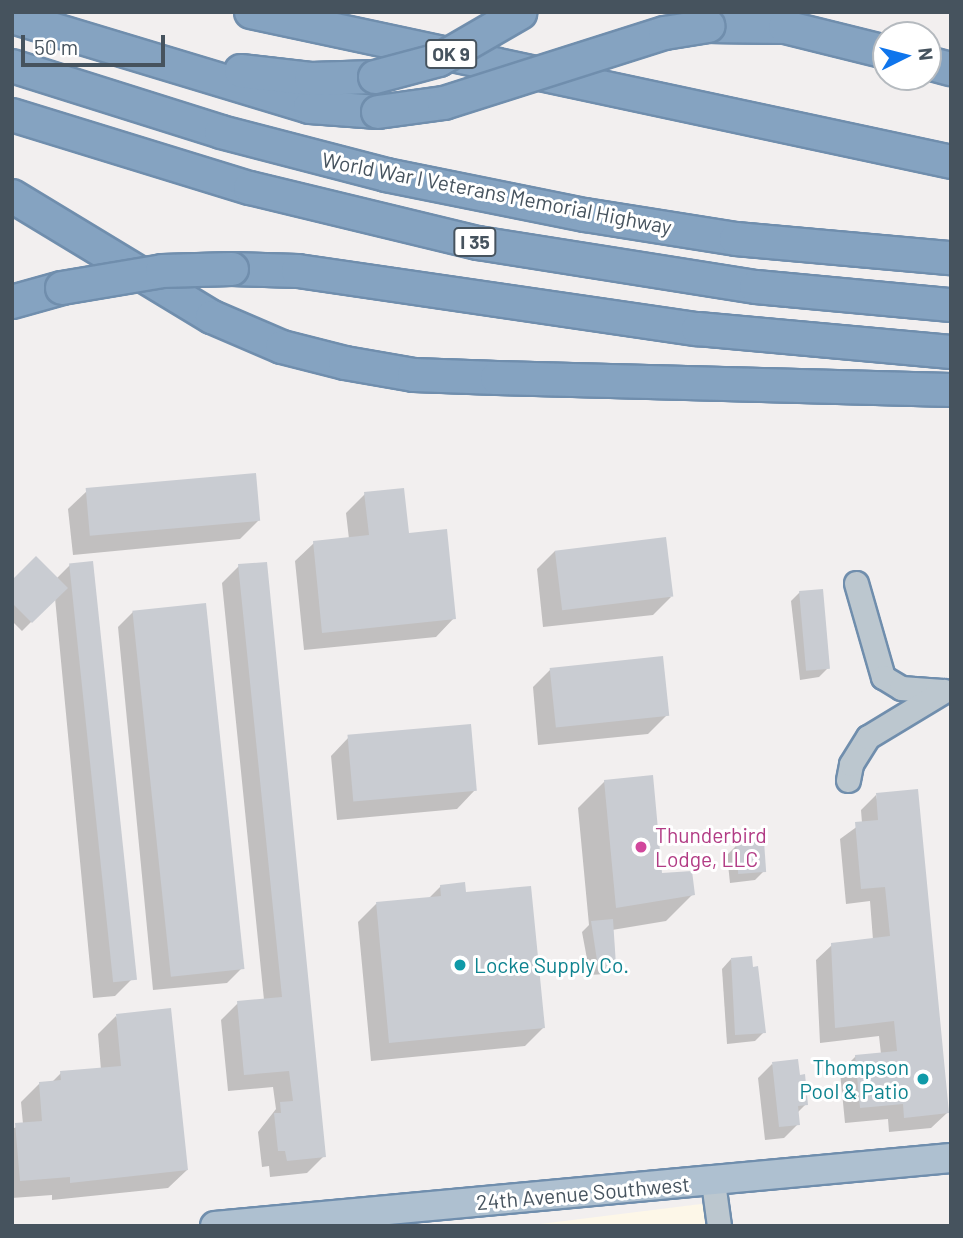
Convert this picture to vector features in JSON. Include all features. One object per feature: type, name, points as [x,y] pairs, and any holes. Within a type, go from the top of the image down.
[{"type":"highway","points":[[251,12],[951,162]]},
{"type":"highway","name":"OK 9","points":[[12,17],[48,28],[253,73],[311,79],[375,77],[439,60],[521,13]]},
{"type":"highway","points":[[48,28],[310,107],[378,112],[444,103],[665,33],[708,26],[785,27],[872,49]]},
{"type":"highway","name":"World War I Veterans Memorial Highway","points":[[12,66],[222,132],[399,178],[585,215],[736,239],[951,257]]},
{"type":"highway","name":"I 35","points":[[12,115],[250,188],[478,243],[756,287],[951,304]]},
{"type":"highway","points":[[12,196],[212,317],[282,347],[345,363],[414,375],[497,379],[951,390]]},
{"type":"highway","points":[[12,302],[62,288],[162,271],[298,271],[698,330],[951,352]]},
{"type":"main road","name":"24th Avenue Southwest","points":[[215,1226],[951,1158]]},
{"type":"street","points":[[856,583],[883,677],[901,688],[946,691]]},
{"type":"street","points":[[848,780],[851,764],[868,737],[946,691]]},
{"type":"street","points":[[713,1182],[719,1226]]},
{"type":"shaded area","points":[[709,1203],[711,1226],[524,1226]]},
{"type":"building","points":[[256,473],[260,521],[90,536],[86,488]]},
{"type":"building","points":[[404,488],[409,533],[447,529],[456,619],[322,633],[313,541],[369,535],[364,492]]},
{"type":"building","points":[[666,537],[673,597],[562,610],[555,551]]},
{"type":"building","points":[[36,556],[68,588],[32,623],[12,603],[12,580]]},
{"type":"building","points":[[93,561],[137,980],[113,982],[69,564]]},
{"type":"building","points":[[267,562],[326,1157],[287,1161],[285,1151],[278,1151],[274,1113],[281,1113],[280,1102],[293,1101],[289,1071],[244,1075],[237,1001],[282,997],[238,564]]},
{"type":"building","points":[[823,589],[830,669],[806,671],[799,591]]},
{"type":"building","points":[[206,603],[244,969],[171,977],[132,611]]},
{"type":"building","points":[[663,656],[669,716],[556,728],[550,668]]},
{"type":"building","points":[[471,724],[477,791],[353,802],[347,735]]},
{"type":"building","points":[[653,775],[662,873],[692,871],[695,895],[616,908],[604,780]]},
{"type":"building","points":[[918,789],[949,1113],[904,1118],[903,1104],[860,1108],[855,1055],[897,1051],[894,1021],[835,1028],[831,943],[890,936],[885,887],[861,889],[855,822],[878,820],[876,793]]},
{"type":"building","points":[[764,841],[766,872],[738,874],[736,843]]},
{"type":"building","name":"Locke Supply Co.","points":[[465,882],[466,892],[531,886],[545,1028],[389,1043],[376,902],[441,896],[440,885]]},
{"type":"building","points":[[613,919],[616,966],[598,967],[591,921]]},
{"type":"building","points":[[752,956],[753,967],[758,966],[766,1033],[735,1035],[731,958]]},
{"type":"building","points":[[171,1008],[188,1170],[70,1183],[70,1177],[20,1181],[15,1123],[42,1121],[39,1082],[61,1080],[60,1071],[121,1066],[116,1014]]},
{"type":"building","points":[[798,1059],[800,1075],[805,1074],[808,1105],[798,1106],[800,1125],[779,1127],[772,1062]]},
{"type":"place","name":"Thunderbird Lodge, LLC","points":[[641,847]]},
{"type":"place","name":"Locke Supply Co.","points":[[460,965]]},
{"type":"place","name":"Thompson Pool & Patio","points":[[923,1079]]}]
